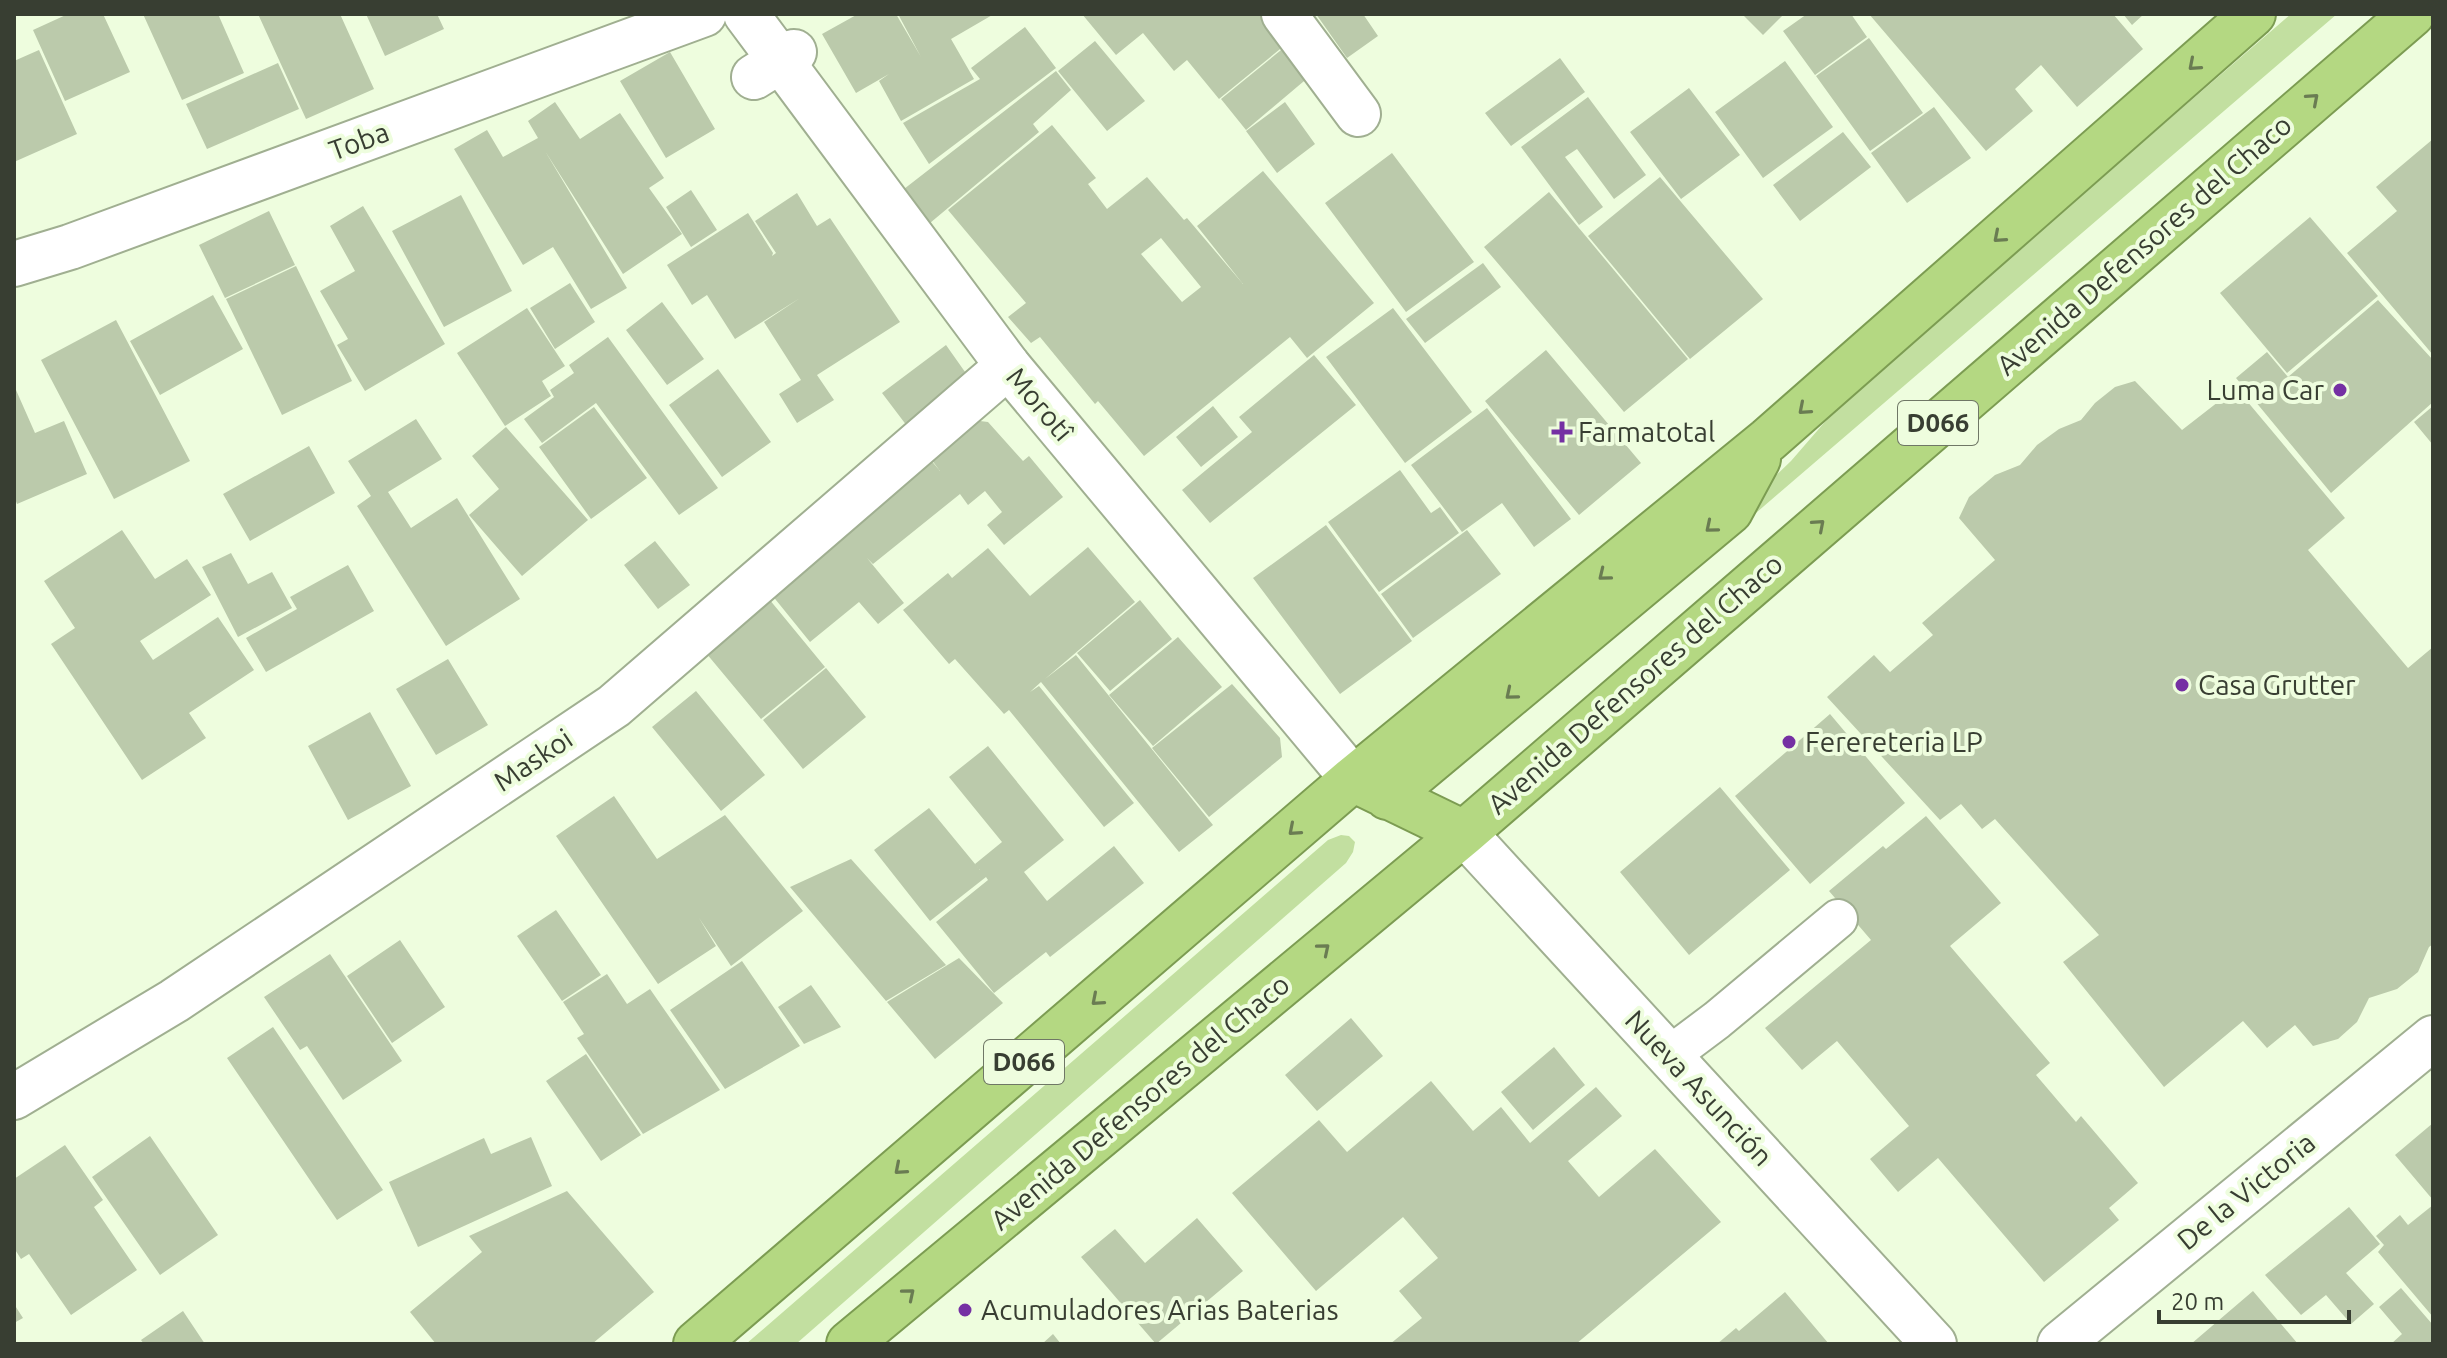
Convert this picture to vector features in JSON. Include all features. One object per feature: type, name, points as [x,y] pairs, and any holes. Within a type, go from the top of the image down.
[{"type":"highway","name":"D066","points":[[696,1344],[1370,788],[2253,14]]},
{"type":"highway","name":"Avenida Defensores del Chaco","points":[[849,1344],[1464,833],[2412,14]]},
{"type":"highway","points":[[1370,788],[1464,833]]},
{"type":"street","name":"Toba","points":[[14,264],[70,247],[704,14]]},
{"type":"street","name":"Morotî","points":[[746,14],[776,63],[1008,366],[1370,788]]},
{"type":"street","points":[[1284,14],[1358,114]]},
{"type":"street","name":"Maskoi","points":[[14,1097],[174,1001],[614,706],[1008,366]]},
{"type":"street","name":"Nueva Asunción","points":[[1464,833],[1934,1344]]},
{"type":"street","name":"De la Victoria","points":[[2060,1344],[2433,1038]]},
{"type":"lane","points":[[1669,1056],[1838,919]]},
{"type":"green space","points":[[2291,14],[2337,14],[1714,549],[1704,544],[1791,461],[1843,401]]},
{"type":"green space","points":[[1341,835],[1349,836],[1355,842],[1346,863],[796,1344],[746,1344],[1328,840]]},
{"type":"building","points":[[68,14],[103,14],[130,72],[65,101],[33,30]]},
{"type":"building","points":[[143,14],[218,14],[244,73],[182,100]]},
{"type":"building","points":[[258,14],[340,14],[374,89],[306,119]]},
{"type":"building","points":[[366,14],[437,14],[444,29],[385,56]]},
{"type":"building","points":[[858,14],[896,14],[921,57],[898,14],[994,14],[951,39],[974,79],[901,121],[879,81],[889,74],[856,93],[822,34]]},
{"type":"building","points":[[1082,14],[1259,14],[1285,45],[1219,99],[1187,60],[1174,71],[1143,33],[1116,55]]},
{"type":"building","points":[[1316,14],[1363,14],[1378,36],[1347,58]]},
{"type":"building","points":[[1742,14],[1784,14],[1763,35]]},
{"type":"building","points":[[1807,14],[1851,14],[1867,37],[1815,75],[1783,31]]},
{"type":"building","points":[[1869,14],[2113,14],[2143,49],[2077,107],[2041,65],[2015,89],[2033,111],[1986,151]]},
{"type":"building","points":[[2123,14],[2144,14],[2132,25]]},
{"type":"building","points":[[1025,27],[1056,68],[929,164],[903,123],[980,79],[971,68]]},
{"type":"building","points":[[1869,38],[1923,113],[1870,151],[1816,76]]},
{"type":"building","points":[[1095,41],[1145,101],[1107,131],[1058,71]]},
{"type":"building","points":[[1286,46],[1310,76],[1246,130],[1221,99]]},
{"type":"building","points":[[39,50],[77,134],[14,162],[14,61]]},
{"type":"building","points":[[670,52],[715,129],[666,158],[620,81]]},
{"type":"building","points":[[1560,58],[1585,92],[1511,146],[1485,113]]},
{"type":"building","points":[[1785,61],[1833,127],[1763,178],[1715,112]]},
{"type":"building","points":[[278,63],[299,109],[207,149],[186,104]]},
{"type":"building","points":[[1056,71],[1071,90],[1033,124],[1039,132],[930,223],[904,189]]},
{"type":"building","points":[[1689,88],[1740,155],[1681,199],[1630,132]]},
{"type":"building","points":[[1588,97],[1646,175],[1614,199],[1577,149],[1565,157],[1603,207],[1579,225],[1521,147]]},
{"type":"building","points":[[555,102],[580,139],[620,113],[664,178],[649,188],[682,234],[623,274],[545,151],[627,288],[591,309],[553,247],[523,265],[454,149],[487,130],[503,157],[538,138],[528,121]]},
{"type":"building","points":[[1285,102],[1315,144],[1277,173],[1246,131]]},
{"type":"building","points":[[1934,107],[1971,158],[1907,203],[1871,153]]},
{"type":"building","points":[[1052,125],[1096,178],[1088,184],[1107,209],[1147,177],[1243,284],[1197,226],[1263,171],[1374,303],[1307,358],[1290,337],[1144,456],[1098,401],[1095,404],[1040,337],[1031,343],[1008,317],[1026,303],[948,210]],"holes":[[[1161,238],[1201,287],[1182,302],[1141,254]]]},
{"type":"building","points":[[1843,132],[1871,167],[1800,221],[1773,185]]},
{"type":"building","points":[[2433,139],[2433,355],[2347,253],[2397,211],[2376,187]]},
{"type":"building","points":[[1392,153],[1474,262],[1406,312],[1325,203]]},
{"type":"building","points":[[1660,177],[1763,299],[1690,359],[1588,236]]},
{"type":"building","points":[[691,190],[717,230],[691,247],[666,207]]},
{"type":"building","points":[[1549,192],[1688,359],[1624,412],[1484,247]]},
{"type":"building","points":[[797,193],[817,226],[830,218],[900,322],[817,375],[834,400],[797,423],[779,394],[801,380],[764,322],[800,298],[735,339],[707,295],[692,305],[667,265],[748,213],[772,256],[776,253],[755,221]]},
{"type":"building","points":[[461,195],[512,291],[444,327],[392,231]]},
{"type":"building","points":[[363,206],[445,344],[365,391],[337,345],[348,339],[320,291],[355,271],[330,226]]},
{"type":"building","points":[[269,211],[295,265],[225,298],[199,245]]},
{"type":"building","points":[[2310,217],[2378,296],[2287,373],[2220,293]]},
{"type":"building","points":[[1483,263],[1501,287],[1425,343],[1406,319]]},
{"type":"building","points":[[296,266],[352,381],[282,415],[226,299]]},
{"type":"building","points":[[570,283],[595,322],[555,349],[530,308]]},
{"type":"building","points":[[213,295],[243,349],[160,395],[130,341]]},
{"type":"building","name":"Luma Car","points":[[2378,300],[2433,360],[2433,402],[2331,493],[2236,378],[2267,352],[2288,377]]},
{"type":"building","points":[[662,302],[704,359],[667,385],[626,330]]},
{"type":"building","points":[[527,308],[565,366],[542,381],[551,396],[505,426],[457,353]]},
{"type":"building","points":[[1393,308],[1472,412],[1405,463],[1326,357]]},
{"type":"building","points":[[116,320],[190,461],[114,499],[41,360]]},
{"type":"building","points":[[608,337],[718,488],[679,515],[596,403],[542,443],[524,419],[554,397],[550,390],[574,373],[569,365]]},
{"type":"building","points":[[946,345],[970,379],[907,426],[882,393]]},
{"type":"building","name":"Farmatotal","points":[[1546,350],[1641,463],[1579,515],[1485,401]]},
{"type":"building","points":[[1314,355],[1356,405],[1210,523],[1182,490],[1252,432],[1239,417]]},
{"type":"building","points":[[718,369],[771,442],[722,477],[669,405]]},
{"type":"building","points":[[2135,381],[2182,430],[2236,388],[2345,518],[2308,550],[2408,668],[2433,647],[2433,944],[2418,972],[2397,989],[2369,998],[2357,1022],[2338,1039],[2313,1046],[2295,1025],[2267,1048],[2243,1021],[2164,1087],[2063,962],[2099,935],[1995,819],[1982,829],[1961,804],[1940,820],[1827,697],[1874,655],[1890,672],[1933,635],[1922,623],[1995,560],[1959,518],[1969,497],[1995,475],[2020,465],[2037,445],[2059,429],[2081,420],[2095,403],[2115,387]]},
{"type":"building","points":[[16,390],[35,433],[64,421],[87,474],[17,504],[14,496]]},
{"type":"building","points":[[1213,406],[1238,437],[1201,467],[1176,437]]},
{"type":"building","points":[[2433,406],[2433,445],[2414,422]]},
{"type":"building","points":[[594,407],[647,478],[591,519],[539,447]]},
{"type":"building","points":[[1487,408],[1571,519],[1534,547],[1502,503],[1462,532],[1411,465]]},
{"type":"building","points":[[416,419],[442,459],[388,492],[411,528],[457,498],[520,599],[446,646],[357,506],[371,496],[348,461]]},
{"type":"building","points":[[964,419],[988,422],[1023,461],[1029,456],[1063,497],[1004,545],[987,525],[1002,512],[985,491],[968,505],[960,494],[873,564],[867,558],[904,603],[878,624],[859,602],[810,642],[763,584],[924,452],[940,471],[925,451]]},
{"type":"building","points":[[506,427],[588,520],[522,576],[469,515],[499,489],[472,456]]},
{"type":"building","points":[[309,446],[335,493],[250,541],[223,494]]},
{"type":"building","points":[[1400,470],[1431,513],[1440,507],[1459,533],[1379,592],[1328,522]]},
{"type":"building","points":[[1326,525],[1412,641],[1340,694],[1253,578]]},
{"type":"building","points":[[122,530],[155,579],[187,559],[211,595],[140,641],[153,660],[218,617],[254,670],[189,713],[206,738],[142,780],[51,644],[75,628],[44,581]]},
{"type":"building","points":[[1467,530],[1501,574],[1413,638],[1381,594]]},
{"type":"building","points":[[655,541],[690,585],[658,609],[624,565]]},
{"type":"building","points":[[1088,547],[1135,602],[1045,679],[1076,655],[1213,825],[1179,852],[1041,682],[1030,692],[1039,686],[1134,803],[1104,827],[1009,710],[1004,714],[955,659],[949,664],[903,610],[948,573],[952,578],[988,548],[1030,596]]},
{"type":"building","points":[[231,553],[248,584],[272,572],[292,608],[238,637],[202,567]]},
{"type":"building","points":[[348,565],[374,611],[266,672],[246,638],[297,609],[290,597]]},
{"type":"building","points":[[760,588],[825,667],[761,719],[696,641]]},
{"type":"building","points":[[1140,600],[1172,639],[1110,691],[1077,653]]},
{"type":"building","points":[[1178,637],[1222,687],[1153,746],[1109,695]]},
{"type":"building","points":[[448,659],[488,725],[436,755],[396,689]]},
{"type":"building","points":[[826,668],[866,717],[803,769],[763,720]]},
{"type":"building","points":[[1232,684],[1280,738],[1282,757],[1209,817],[1152,748]]},
{"type":"building","points":[[696,691],[765,775],[721,811],[652,727]]},
{"type":"building","points":[[370,712],[411,786],[348,820],[308,746]]},
{"type":"building","points":[[1830,714],[1905,803],[1810,884],[1735,796]]},
{"type":"building","points":[[988,746],[1064,840],[1024,872],[1047,901],[1114,846],[1144,883],[1050,957],[1046,952],[994,993],[936,922],[988,880],[986,877],[930,921],[874,850],[929,808],[975,864],[1002,842],[949,777]]},
{"type":"building","points":[[1720,787],[1790,870],[1689,955],[1620,872]]},
{"type":"building","points":[[614,796],[657,859],[725,815],[803,911],[731,966],[699,918],[716,946],[658,984],[556,836]]},
{"type":"building","points":[[1926,816],[2001,903],[1950,946],[2050,1063],[2036,1075],[2076,1122],[2081,1116],[2138,1183],[2109,1208],[2119,1220],[2044,1282],[1938,1158],[1898,1192],[1870,1159],[1909,1126],[1837,1041],[1802,1070],[1765,1028],[1871,940],[1829,891],[1883,846],[1886,849]]},
{"type":"building","points":[[851,859],[946,965],[886,1001],[790,887]]},
{"type":"building","points":[[556,910],[601,975],[562,1001],[517,936]]},
{"type":"building","points":[[400,940],[445,1007],[392,1043],[347,976]]},
{"type":"building","points":[[330,954],[402,1061],[343,1100],[307,1046],[300,1050],[264,997]]},
{"type":"building","points":[[959,958],[1003,1003],[935,1059],[887,1002]]},
{"type":"building","points":[[742,961],[800,1046],[725,1089],[670,1010]]},
{"type":"building","points":[[607,974],[627,1004],[650,989],[720,1090],[643,1134],[577,1038],[584,1034],[563,1002]]},
{"type":"building","points":[[811,985],[841,1027],[804,1044],[778,1007]]},
{"type":"building","points":[[1351,1018],[1383,1056],[1317,1111],[1285,1075]]},
{"type":"building","points":[[273,1027],[383,1190],[337,1220],[227,1058]]},
{"type":"building","points":[[1554,1047],[1585,1085],[1533,1130],[1501,1092]]},
{"type":"building","points":[[586,1054],[641,1135],[601,1161],[546,1081]]},
{"type":"building","points":[[1431,1081],[1473,1131],[1501,1107],[1530,1143],[1596,1087],[1622,1116],[1568,1161],[1599,1197],[1655,1149],[1721,1222],[1576,1344],[1390,1344],[1422,1318],[1399,1291],[1438,1258],[1403,1217],[1316,1291],[1232,1193],[1319,1120],[1347,1152]]},
{"type":"building","points":[[2433,1123],[2433,1200],[2395,1155]]},
{"type":"building","points":[[150,1136],[218,1235],[160,1275],[92,1177]]},
{"type":"building","points":[[531,1137],[552,1186],[418,1247],[389,1182],[484,1138],[491,1154]]},
{"type":"building","points":[[65,1145],[103,1200],[94,1207],[137,1270],[71,1315],[29,1254],[21,1259],[14,1248],[14,1179]]},
{"type":"building","points":[[567,1191],[654,1292],[592,1344],[436,1344],[410,1312],[482,1252],[469,1236]]},
{"type":"building","points":[[2433,1205],[2433,1317],[2378,1252],[2384,1245],[2376,1236],[2400,1215],[2408,1225]]},
{"type":"building","points":[[2349,1207],[2380,1244],[2346,1273],[2374,1304],[2351,1324],[2326,1295],[2301,1315],[2265,1275]]},
{"type":"building","points":[[1197,1218],[1243,1271],[1156,1344],[1081,1257],[1115,1229],[1145,1263]]},
{"type":"building","points":[[2401,1288],[2433,1325],[2433,1344],[2391,1344],[2402,1334],[2379,1307]]},
{"type":"building","points":[[2253,1291],[2298,1344],[2191,1344]]},
{"type":"building","points":[[1785,1292],[1829,1344],[1717,1344],[1736,1328],[1739,1331]]},
{"type":"building","points":[[14,1304],[23,1318],[14,1323]]},
{"type":"building","points":[[183,1311],[205,1344],[144,1344],[141,1340]]},
{"type":"building","points":[[1053,1334],[1061,1344],[1042,1344]]},
{"type":"place","name":"Luma Car","points":[[2340,390]]},
{"type":"place","name":"Farmatotal","points":[[1562,432]]},
{"type":"place","name":"Casa Grutter","points":[[2182,685]]},
{"type":"place","name":"Ferereteria LP","points":[[1789,742]]},
{"type":"place","name":"Acumuladores Arias Baterias","points":[[965,1310]]}]
